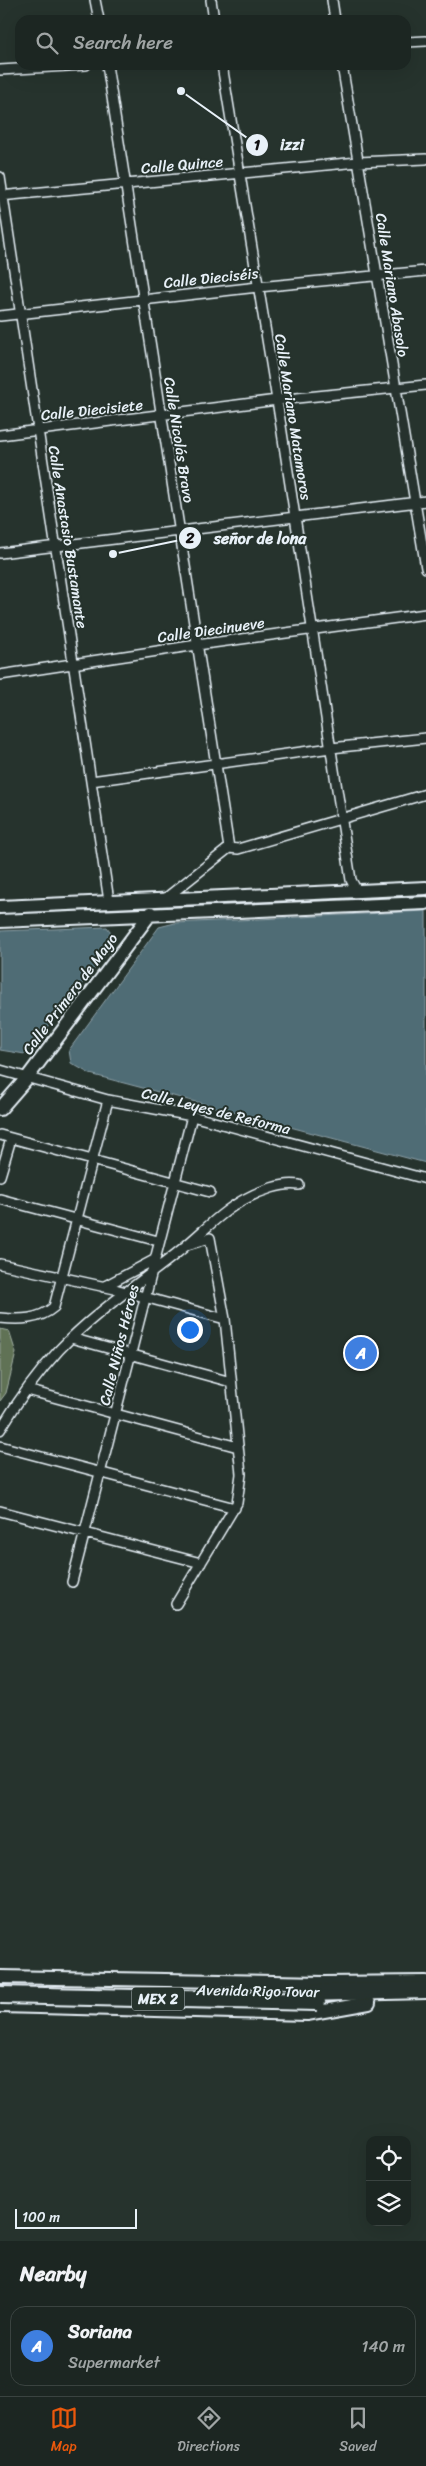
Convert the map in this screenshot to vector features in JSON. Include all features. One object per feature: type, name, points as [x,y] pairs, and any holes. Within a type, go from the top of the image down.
[{"type":"highway","name":"Avenida Rigo Tovar","points":[[0,1985],[312,1998],[369,2003],[425,1999]]},
{"type":"highway","name":"Avenida Rigo Tovar","points":[[0,1995],[425,1999]]},
{"type":"main road","points":[[0,907],[166,898],[426,888]]},
{"type":"main road","name":"Calle Primero de Mayo","points":[[0,1109],[27,1078],[148,916],[166,898]]},
{"type":"main road","points":[[0,920],[148,916],[426,902]]},
{"type":"main road","points":[[122,917],[133,928],[135,934]]},
{"type":"main road","name":"Avenida Rigo Tovar","points":[[0,1977],[323,1984],[426,1982]]},
{"type":"main road","points":[[14,2007],[9,2001],[7,1989],[10,1983],[26,1977]]},
{"type":"main road","name":"Avenida Rigo Tovar","points":[[0,2006],[308,2014],[369,2003]]},
{"type":"street","points":[[96,0],[98,15]]},
{"type":"street","points":[[211,0],[213,15]]},
{"type":"street","points":[[332,0],[334,15]]},
{"type":"street","points":[[411,42],[426,41]]},
{"type":"street","points":[[0,70],[15,69]]},
{"type":"street","name":"Calle Nicolás Bravo","points":[[107,70],[229,848]]},
{"type":"street","name":"Calle Mariano Matamoros","points":[[223,70],[277,400],[351,880],[357,891]]},
{"type":"street","name":"Calle Mariano Abasolo","points":[[343,70],[426,568]]},
{"type":"street","name":"Calle Quince","points":[[1,196],[358,162],[426,159]]},
{"type":"street","name":"Calle Anastasio Bustamante","points":[[0,177],[1,196],[109,901]]},
{"type":"street","name":"Calle Dieciséis","points":[[0,316],[258,286],[426,271]]},
{"type":"street","name":"Calle Diecisiete","points":[[0,435],[277,400],[426,385]]},
{"type":"street","points":[[0,553],[426,501]]},
{"type":"street","name":"Calle Diecinueve","points":[[0,675],[197,645],[426,614]]},
{"type":"street","points":[[91,780],[215,765],[331,748],[426,738]]},
{"type":"street","points":[[166,898],[229,848],[238,849],[426,794]]},
{"type":"street","name":"Calle Leyes de Reforma","points":[[0,1070],[108,1100],[192,1116],[426,1180]]},
{"type":"street","points":[[0,1318],[15,1319],[44,1316],[54,1307],[108,1100]]},
{"type":"street","name":"Calle Niños Héroes","points":[[72,1582],[146,1298],[158,1241],[192,1116]]},
{"type":"street","points":[[0,1135],[210,1192]]},
{"type":"street","points":[[0,1176],[11,1139]]},
{"type":"street","points":[[0,1430],[46,1365],[72,1338],[124,1292],[151,1274],[208,1224],[246,1199],[289,1183],[300,1185]]},
{"type":"street","points":[[0,1199],[158,1241]]},
{"type":"street","points":[[176,1604],[235,1508],[241,1474],[225,1319],[210,1238],[186,1245]]},
{"type":"street","points":[[103,1287],[154,1260]]},
{"type":"street","points":[[0,1264],[124,1292],[225,1319]]},
{"type":"street","points":[[72,1338],[231,1382]]},
{"type":"street","points":[[27,1390],[238,1447]]},
{"type":"street","points":[[0,1446],[235,1508]]},
{"type":"street","points":[[0,1511],[201,1563]]},
{"type":"green space","points":[[0,1329],[9,1331],[16,1353],[6,1393],[0,1401]]},
{"type":"water","points":[[426,911],[426,1163],[90,1074],[71,1063],[69,1050],[159,927],[175,923]]},
{"type":"water","points":[[107,927],[113,935],[112,947],[25,1054],[0,1050],[0,931]]},
{"type":"place","name":"izzi","points":[[181,91]]},
{"type":"place","name":"señor de lona","points":[[113,554]]},
{"type":"place","name":"Soriana","points":[[361,1353]]}]
